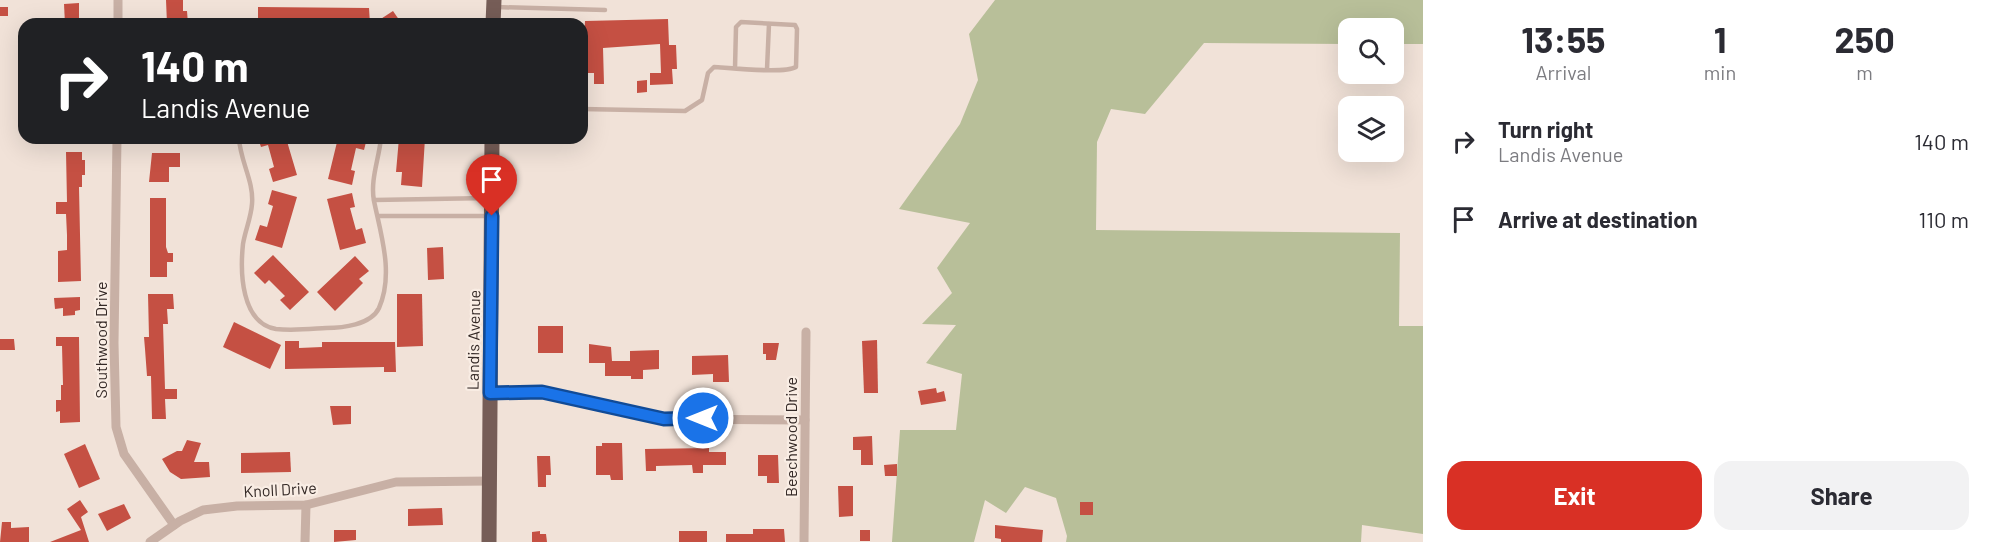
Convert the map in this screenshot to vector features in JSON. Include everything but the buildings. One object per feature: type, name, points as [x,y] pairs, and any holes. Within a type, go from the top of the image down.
[{"type":"main road","name":"Landis Avenue","points":[[489,542],[492,144]]},
{"type":"street","points":[[118,0],[118,18]]},
{"type":"street","name":"Southwood Drive","points":[[117,144],[114,344],[116,427],[124,454],[174,525]]},
{"type":"street","name":"Beechwood Drive","points":[[804,542],[806,332]]},
{"type":"street","points":[[490,393],[542,392],[664,419],[805,420]]},
{"type":"street","name":"Knoll Drive","points":[[150,542],[194,513],[222,507],[306,505],[396,482],[490,481]]},
{"type":"street","points":[[305,542],[306,505]]},
{"type":"lane","points":[[494,4],[605,10]]},
{"type":"lane","points":[[588,109],[685,111],[702,100],[708,73],[714,68],[792,70],[796,66],[797,29],[795,25],[741,22],[736,27],[735,68]]},
{"type":"lane","points":[[767,69],[769,24]]},
{"type":"lane","points":[[240,144],[243,164],[252,186],[252,202],[243,243],[246,299],[256,320],[275,329],[339,328],[364,321],[378,310],[384,289],[385,240],[374,200],[374,176],[380,144]]},
{"type":"lane","points":[[374,200],[492,198]]},
{"type":"lane","points":[[379,216],[492,216]]},
{"type":"green space","points":[[995,0],[1423,0],[1423,44],[1404,44],[1404,18],[1338,18],[1338,44],[1204,43],[1145,114],[1111,109],[1097,142],[1096,230],[1400,233],[1399,326],[1423,326],[1423,534],[1362,525],[1361,542],[1066,542],[1067,536],[1056,498],[1025,487],[1006,513],[985,500],[974,542],[892,542],[900,430],[956,430],[962,374],[926,363],[956,325],[922,324],[952,293],[937,268],[970,223],[899,209],[960,124],[978,80],[969,34]]},
{"type":"route","points":[[492,216],[490,393],[509,390],[542,392],[578,398],[664,419],[703,418]]}]
